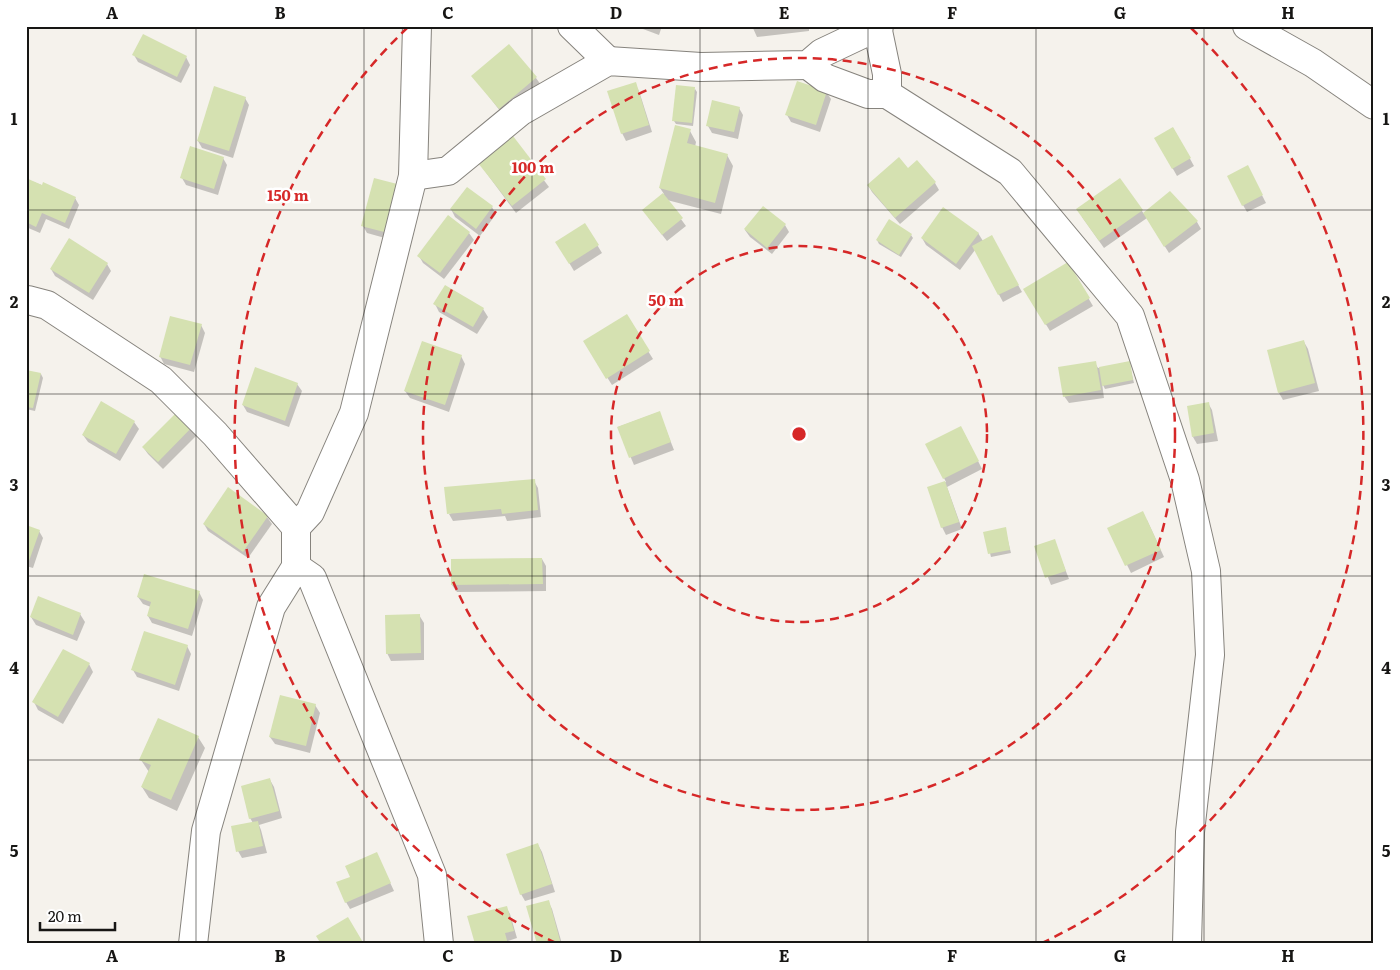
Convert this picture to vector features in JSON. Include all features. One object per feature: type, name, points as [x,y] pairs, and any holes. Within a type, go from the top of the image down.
[{"type":"street","points":[[296,527],[310,512],[354,413],[413,176],[417,26]]},
{"type":"street","points":[[572,26],[608,61]]},
{"type":"street","points":[[413,176],[448,171],[521,111],[608,61],[701,67],[808,64],[822,53],[877,26],[887,74],[887,94]]},
{"type":"street","points":[[1247,26],[1313,63],[1374,104]]},
{"type":"street","points":[[808,64],[825,78],[868,94],[887,94],[1010,172],[1130,316],[1185,480],[1206,571],[1210,655],[1190,832],[1187,944]]},
{"type":"street","points":[[27,301],[47,305],[161,380],[216,434],[296,527],[296,567],[271,607],[206,831],[193,944]]},
{"type":"street","points":[[296,567],[312,578],[432,875],[439,944]]},
{"type":"building","points":[[143,34],[187,56],[177,77],[132,55]]},
{"type":"building","points":[[509,44],[537,77],[499,109],[471,76]]},
{"type":"building","points":[[797,81],[827,91],[816,125],[785,115]]},
{"type":"building","points":[[636,82],[649,125],[621,134],[607,91]]},
{"type":"building","points":[[676,85],[695,87],[692,123],[672,121]]},
{"type":"building","points":[[214,86],[246,97],[229,151],[197,141]]},
{"type":"building","points":[[712,100],[740,107],[734,132],[706,126]]},
{"type":"building","points":[[675,125],[691,129],[687,143],[728,154],[715,203],[659,188]]},
{"type":"building","points":[[1173,127],[1191,158],[1172,169],[1154,138]]},
{"type":"building","points":[[513,136],[546,179],[512,206],[478,163]]},
{"type":"building","points":[[190,146],[224,157],[214,189],[180,178]]},
{"type":"building","points":[[899,157],[908,168],[917,160],[936,182],[895,218],[867,185]]},
{"type":"building","points":[[1248,165],[1263,195],[1242,206],[1227,176]]},
{"type":"building","points":[[26,178],[42,185],[43,182],[76,197],[65,223],[42,213],[36,227],[26,222]]},
{"type":"building","points":[[374,178],[401,185],[388,233],[361,226]]},
{"type":"building","points":[[1120,178],[1143,210],[1099,241],[1076,209]]},
{"type":"building","points":[[467,187],[493,206],[476,229],[450,209]]},
{"type":"building","points":[[1170,191],[1198,221],[1164,247],[1143,213]]},
{"type":"building","points":[[663,193],[683,218],[662,235],[642,210]]},
{"type":"building","points":[[763,206],[786,224],[767,248],[744,229]]},
{"type":"building","points":[[943,207],[979,233],[956,264],[921,238]]},
{"type":"building","points":[[448,215],[470,232],[440,273],[417,256]]},
{"type":"building","points":[[889,219],[912,234],[899,255],[876,240]]},
{"type":"building","points":[[585,223],[599,245],[569,264],[555,242]]},
{"type":"building","points":[[992,235],[1019,285],[998,295],[972,246]]},
{"type":"building","points":[[69,238],[108,263],[89,293],[50,269]]},
{"type":"building","points":[[1068,262],[1090,298],[1045,325],[1023,289]]},
{"type":"building","points":[[445,285],[484,308],[473,327],[433,304]]},
{"type":"building","points":[[627,314],[650,351],[606,379],[583,341]]},
{"type":"building","points":[[170,316],[202,324],[190,365],[159,357]]},
{"type":"building","points":[[1304,340],[1315,383],[1278,393],[1267,350]]},
{"type":"building","points":[[422,341],[462,355],[445,405],[404,391]]},
{"type":"building","points":[[1096,361],[1101,390],[1063,397],[1058,367]]},
{"type":"building","points":[[1130,361],[1133,380],[1102,386],[1099,367]]},
{"type":"building","points":[[255,367],[298,383],[285,421],[242,405]]},
{"type":"building","points":[[26,370],[41,373],[33,408],[26,407]]},
{"type":"building","points":[[101,401],[135,421],[116,454],[82,435]]},
{"type":"building","points":[[1209,402],[1214,433],[1192,437],[1187,406]]},
{"type":"building","points":[[183,406],[198,421],[158,462],[142,447]]},
{"type":"building","points":[[660,411],[671,442],[629,458],[617,427]]},
{"type":"building","points":[[961,426],[979,461],[943,479],[925,444]]},
{"type":"building","points":[[535,479],[538,510],[502,514],[501,509],[447,514],[444,487]]},
{"type":"building","points":[[945,481],[959,522],[941,528],[927,487]]},
{"type":"building","points":[[228,487],[268,516],[243,552],[203,524]]},
{"type":"building","points":[[1143,511],[1161,550],[1125,566],[1107,528]]},
{"type":"building","points":[[26,525],[40,530],[29,561],[26,560]]},
{"type":"building","points":[[1006,527],[1010,550],[988,554],[983,532]]},
{"type":"building","points":[[1055,539],[1066,571],[1045,578],[1034,546]]},
{"type":"building","points":[[542,558],[543,584],[451,585],[451,559]]},
{"type":"building","points":[[144,574],[200,591],[188,629],[147,616],[151,602],[137,597]]},
{"type":"building","points":[[38,596],[81,613],[73,635],[30,617]]},
{"type":"building","points":[[420,614],[421,653],[386,654],[385,615]]},
{"type":"building","points":[[144,631],[188,645],[175,685],[131,670]]},
{"type":"building","points":[[63,649],[90,663],[58,717],[32,702]]},
{"type":"building","points":[[280,695],[316,704],[306,746],[269,737]]},
{"type":"building","points":[[158,718],[199,736],[171,800],[141,787],[151,765],[139,760]]},
{"type":"building","points":[[270,778],[279,811],[249,819],[241,786]]},
{"type":"building","points":[[258,821],[263,846],[236,852],[231,826]]},
{"type":"building","points":[[538,843],[552,884],[520,895],[506,854]]},
{"type":"building","points":[[377,852],[391,883],[345,903],[336,882],[350,877],[345,866]]},
{"type":"building","points":[[549,900],[561,944],[537,944],[526,906]]},
{"type":"building","points":[[507,906],[514,931],[505,933],[508,944],[475,944],[467,916]]},
{"type":"building","points":[[348,917],[364,944],[321,944],[316,936]]}]
